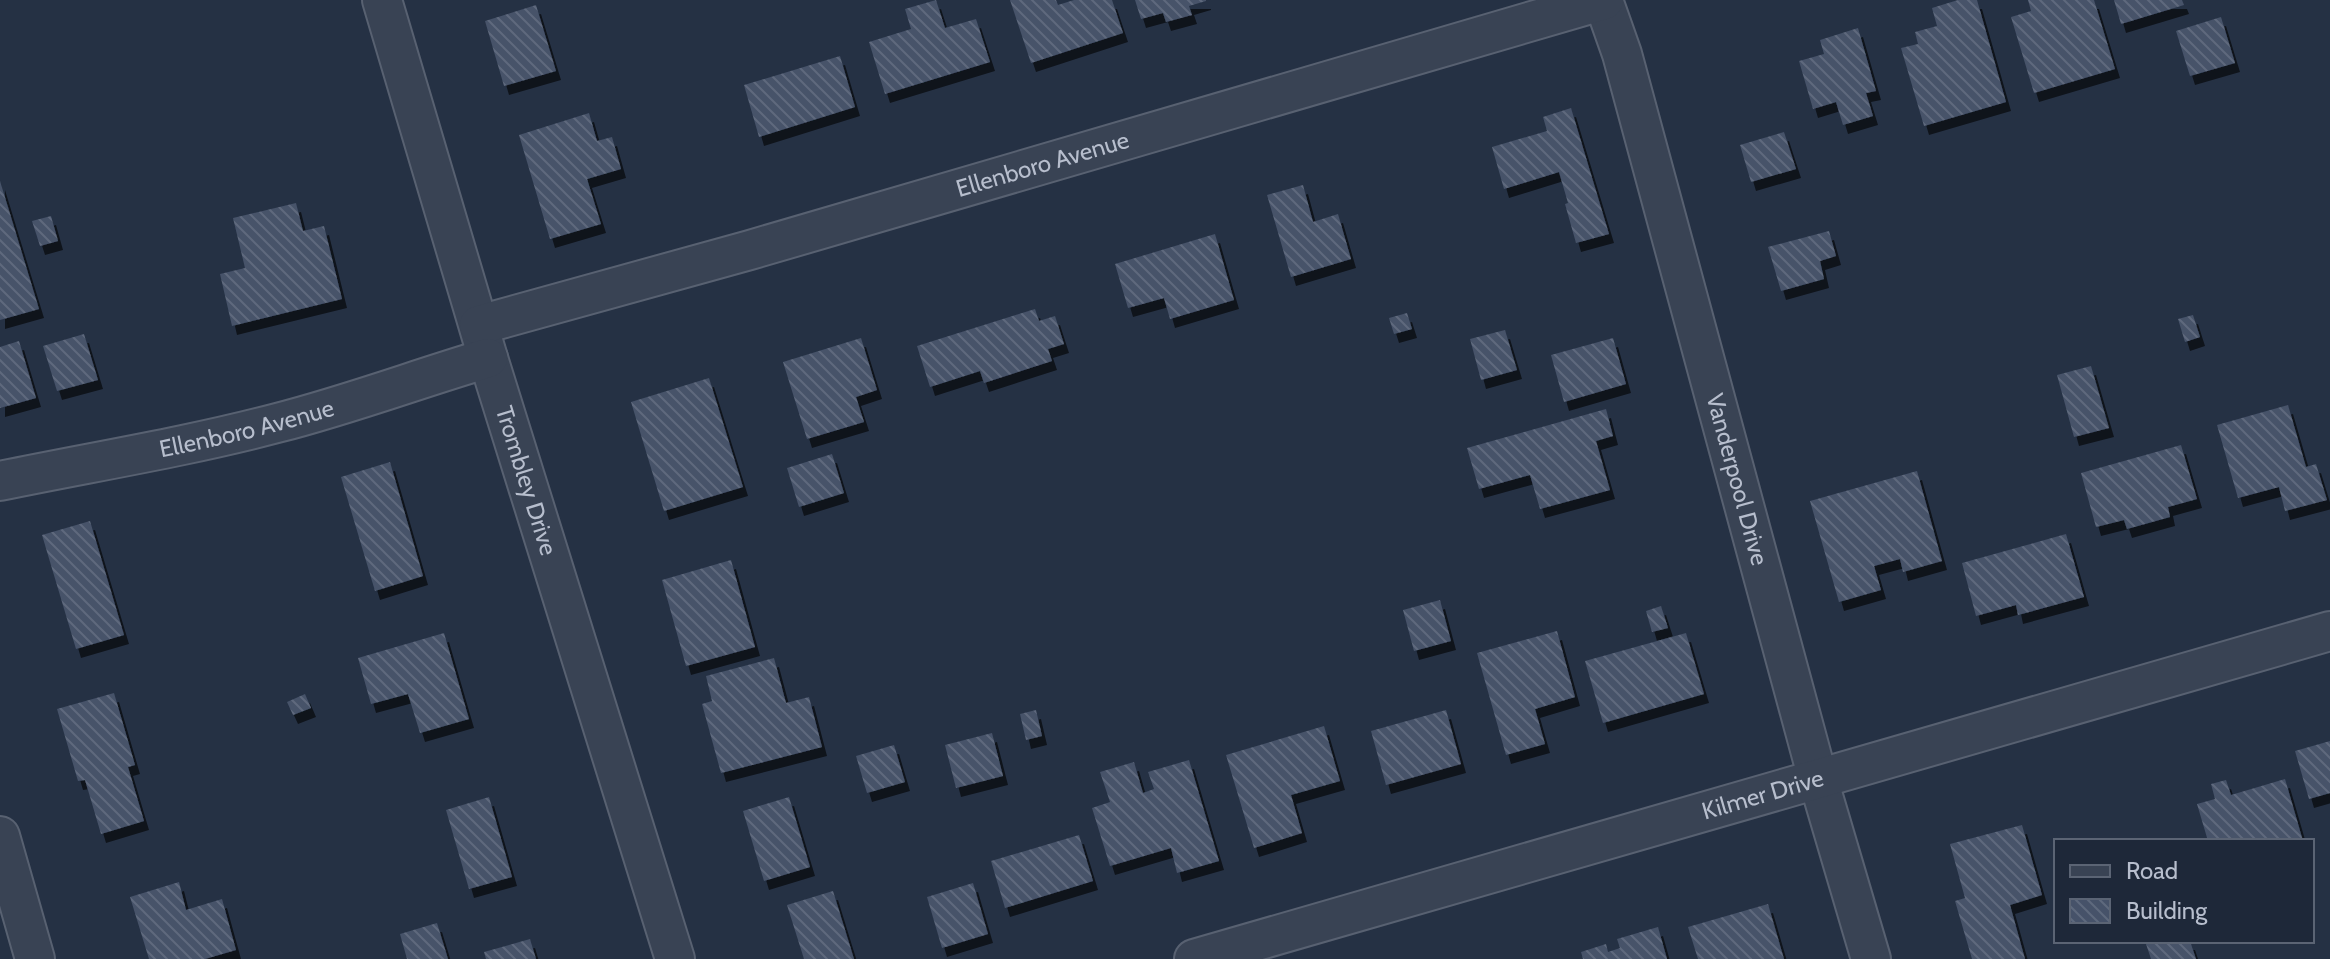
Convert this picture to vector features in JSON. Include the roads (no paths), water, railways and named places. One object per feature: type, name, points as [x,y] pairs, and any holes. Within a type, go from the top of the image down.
[{"type":"street","name":"Trombley Drive","points":[[382,0],[483,342],[675,959]]},
{"type":"street","name":"Ellenboro Avenue","points":[[0,481],[273,424],[350,404],[425,376],[483,342],[750,250],[1604,0]]},
{"type":"street","name":"Vanderpool Drive","points":[[1604,0],[1622,54],[1818,779],[1871,959]]},
{"type":"street","name":"Kilmer Drive","points":[[1194,959],[2330,631]]},
{"type":"street","points":[[0,836],[35,959]]}]
